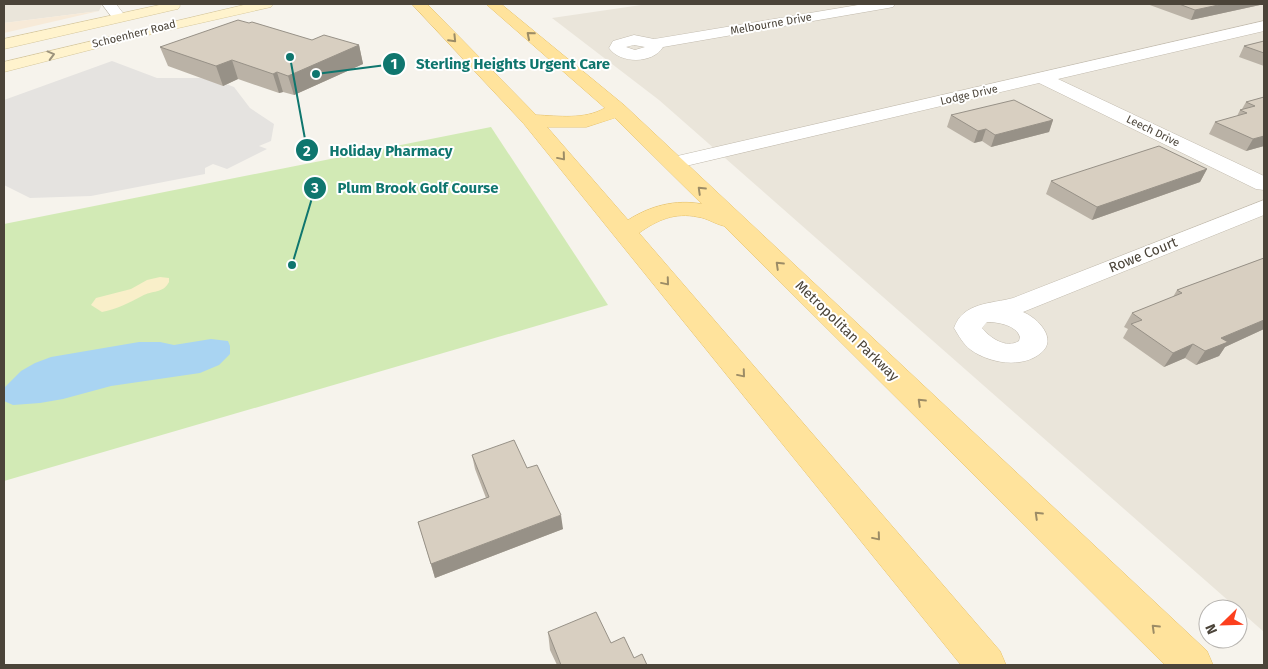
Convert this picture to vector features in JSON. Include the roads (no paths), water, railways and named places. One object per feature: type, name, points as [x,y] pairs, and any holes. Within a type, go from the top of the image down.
[{"type":"main road","name":"Schoenherr Road","points":[[4,44],[184,4]]},
{"type":"main road","points":[[211,16],[229,4]]},
{"type":"main road","name":"Schoenherr Road","points":[[4,67],[266,4]]},
{"type":"main road","points":[[419,4],[531,120],[986,665]]},
{"type":"main road","name":"Metropolitan Parkway","points":[[493,4],[617,109],[1194,665]]},
{"type":"main road","points":[[531,120],[583,122],[600,119],[617,109]]},
{"type":"main road","points":[[625,232],[653,214],[680,208],[711,212],[736,224]]},
{"type":"street","points":[[109,4],[119,17]]},
{"type":"street","name":"Melbourne Drive","points":[[653,44],[842,7],[888,4]]},
{"type":"street","name":"Lodge Drive","points":[[673,164],[1264,26]]},
{"type":"street","name":"Leech Drive","points":[[1042,78],[1264,184]]},
{"type":"street","name":"Rowe Court","points":[[1026,316],[1264,207]]},
{"type":"street","points":[[991,312],[1012,317],[1026,316],[1035,341],[1027,351],[1008,354],[987,347],[977,342],[968,328],[974,316],[991,312]]},
{"type":"water","points":[[211,339],[228,341],[230,354],[219,365],[200,373],[111,386],[40,403],[13,405],[4,401],[4,388],[21,371],[51,357],[139,342],[160,342],[174,345]]},
{"type":"place","name":"Holiday Pharmacy","points":[[290,57]]},
{"type":"place","name":"Sterling Heights Urgent Care","points":[[316,74]]},
{"type":"place","name":"Plum Brook Golf Course","points":[[292,265]]}]
